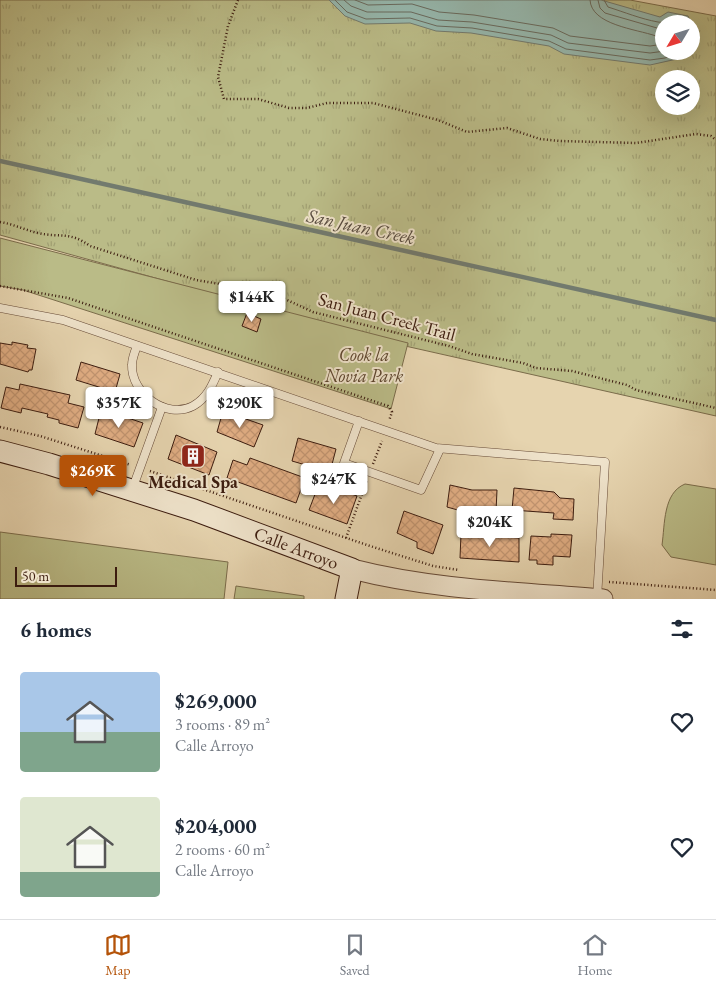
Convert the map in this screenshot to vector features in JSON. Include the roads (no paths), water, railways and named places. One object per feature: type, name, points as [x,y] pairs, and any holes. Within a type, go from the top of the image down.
[{"type":"main road","name":"Calle Arroyo","points":[[0,451],[132,490],[352,569]]},
{"type":"main road","points":[[346,599],[352,569]]},
{"type":"street","name":"Calle Arroyo","points":[[352,569],[430,584],[599,593]]},
{"type":"lane","points":[[0,308],[63,320],[440,449],[605,462],[599,593]]},
{"type":"lane","points":[[137,346],[132,365],[134,378],[147,398],[162,407],[178,409],[192,407],[210,390],[218,372]]},
{"type":"lane","points":[[132,490],[162,407]]},
{"type":"lane","points":[[359,421],[344,463],[370,473],[421,490],[440,449]]},
{"type":"water","points":[[329,0],[601,0],[655,16],[655,60],[672,60],[650,65],[564,54],[549,46],[471,33],[436,31],[410,23],[365,24],[345,16]]},
{"type":"water","points":[[668,12],[683,15],[663,15]]},
{"type":"waterway","name":"San Juan Creek","points":[[0,161],[716,320]]},
{"type":"place","name":"Medical Spa","points":[[193,456]]},
{"type":"park label","name":"Cook la Novia Park","points":[[364,365]]}]
